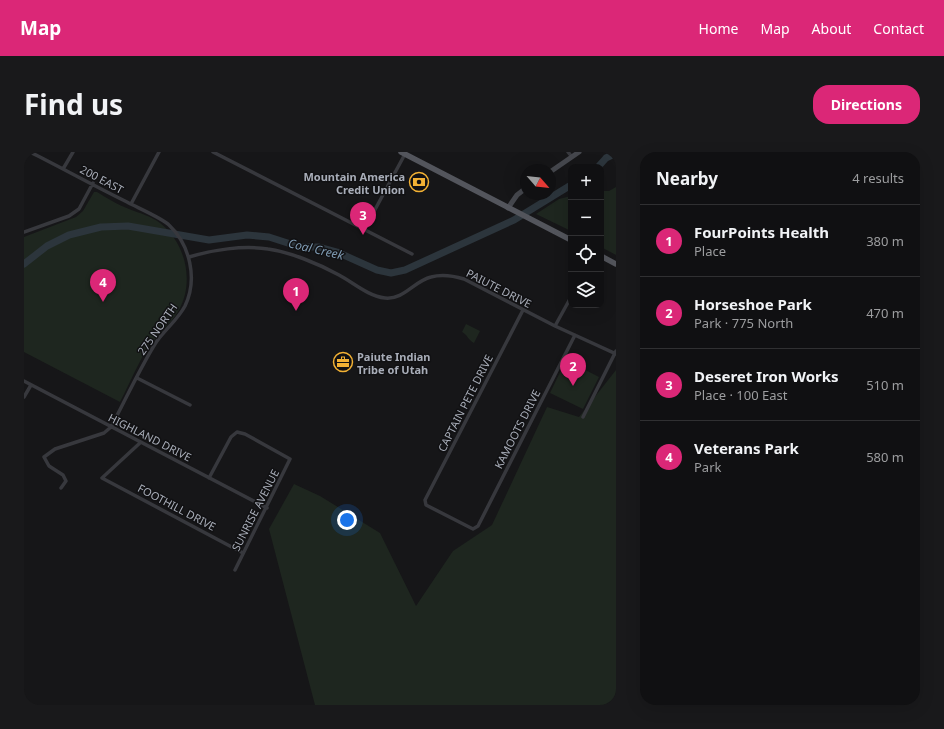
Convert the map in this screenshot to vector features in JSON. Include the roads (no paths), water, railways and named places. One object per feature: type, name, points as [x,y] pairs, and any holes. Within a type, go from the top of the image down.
[{"type":"main road","points":[[556,168],[579,152]]},
{"type":"main road","points":[[403,153],[568,238]]},
{"type":"main road","points":[[508,208],[520,192]]},
{"type":"main road","points":[[604,258],[616,264]]},
{"type":"street","name":"200 EAST","points":[[30,152],[93,183],[168,224]]},
{"type":"street","points":[[63,169],[73,152]]},
{"type":"street","points":[[131,204],[158,152]]},
{"type":"street","points":[[213,152],[412,254]]},
{"type":"street","points":[[568,152],[572,156]]},
{"type":"street","points":[[364,230],[403,153]]},
{"type":"street","points":[[24,232],[69,216],[79,209],[93,183]]},
{"type":"street","name":"275 NORTH","points":[[111,427],[156,342],[177,318],[185,305],[191,275],[189,257],[180,238],[168,224]]},
{"type":"street","name":"PAIUTE DRIVE","points":[[189,257],[210,251],[243,248],[267,249],[321,266],[371,294],[386,298],[398,297],[430,277],[443,275],[456,277],[464,279],[555,326],[616,353]]},
{"type":"street","points":[[555,326],[568,302]]},
{"type":"street","name":"CAPTAIN PETE DRIVE","points":[[473,529],[426,505],[425,500],[523,310]]},
{"type":"street","name":"KAMOOTS DRIVE","points":[[473,529],[478,526],[575,335]]},
{"type":"street","points":[[582,417],[616,353]]},
{"type":"street","points":[[137,378],[190,405]]},
{"type":"street","name":"HIGHLAND DRIVE","points":[[24,381],[267,508]]},
{"type":"street","points":[[24,397],[31,385]]},
{"type":"street","points":[[60,488],[66,481],[63,475],[49,466],[44,457],[56,449],[104,433],[111,427]]},
{"type":"street","name":"SUNRISE AVENUE","points":[[209,478],[231,437],[237,432],[245,434],[290,459],[235,570]]},
{"type":"street","name":"FOOTHILL DRIVE","points":[[141,442],[102,478],[243,553]]},
{"type":"waterway","name":"Coal Creek","points":[[601,164],[606,158],[616,153]]},
{"type":"waterway","name":"Coal Creek","points":[[24,264],[47,246],[69,235],[101,227],[128,226],[209,240],[247,235],[269,237],[300,247],[319,247],[337,252],[377,270],[391,273],[405,270],[514,220],[568,187]]},
{"type":"place","name":"Mountain America Credit Union","points":[[419,182]]},
{"type":"place","name":"Deseret Iron Works","points":[[363,235]]},
{"type":"place","name":"Veterans Park","points":[[103,302]]},
{"type":"place","name":"FourPoints Health","points":[[296,311]]},
{"type":"place","name":"Paiute Indian Tribe of Utah","points":[[343,362]]},
{"type":"place","name":"Horseshoe Park","points":[[573,386]]}]
